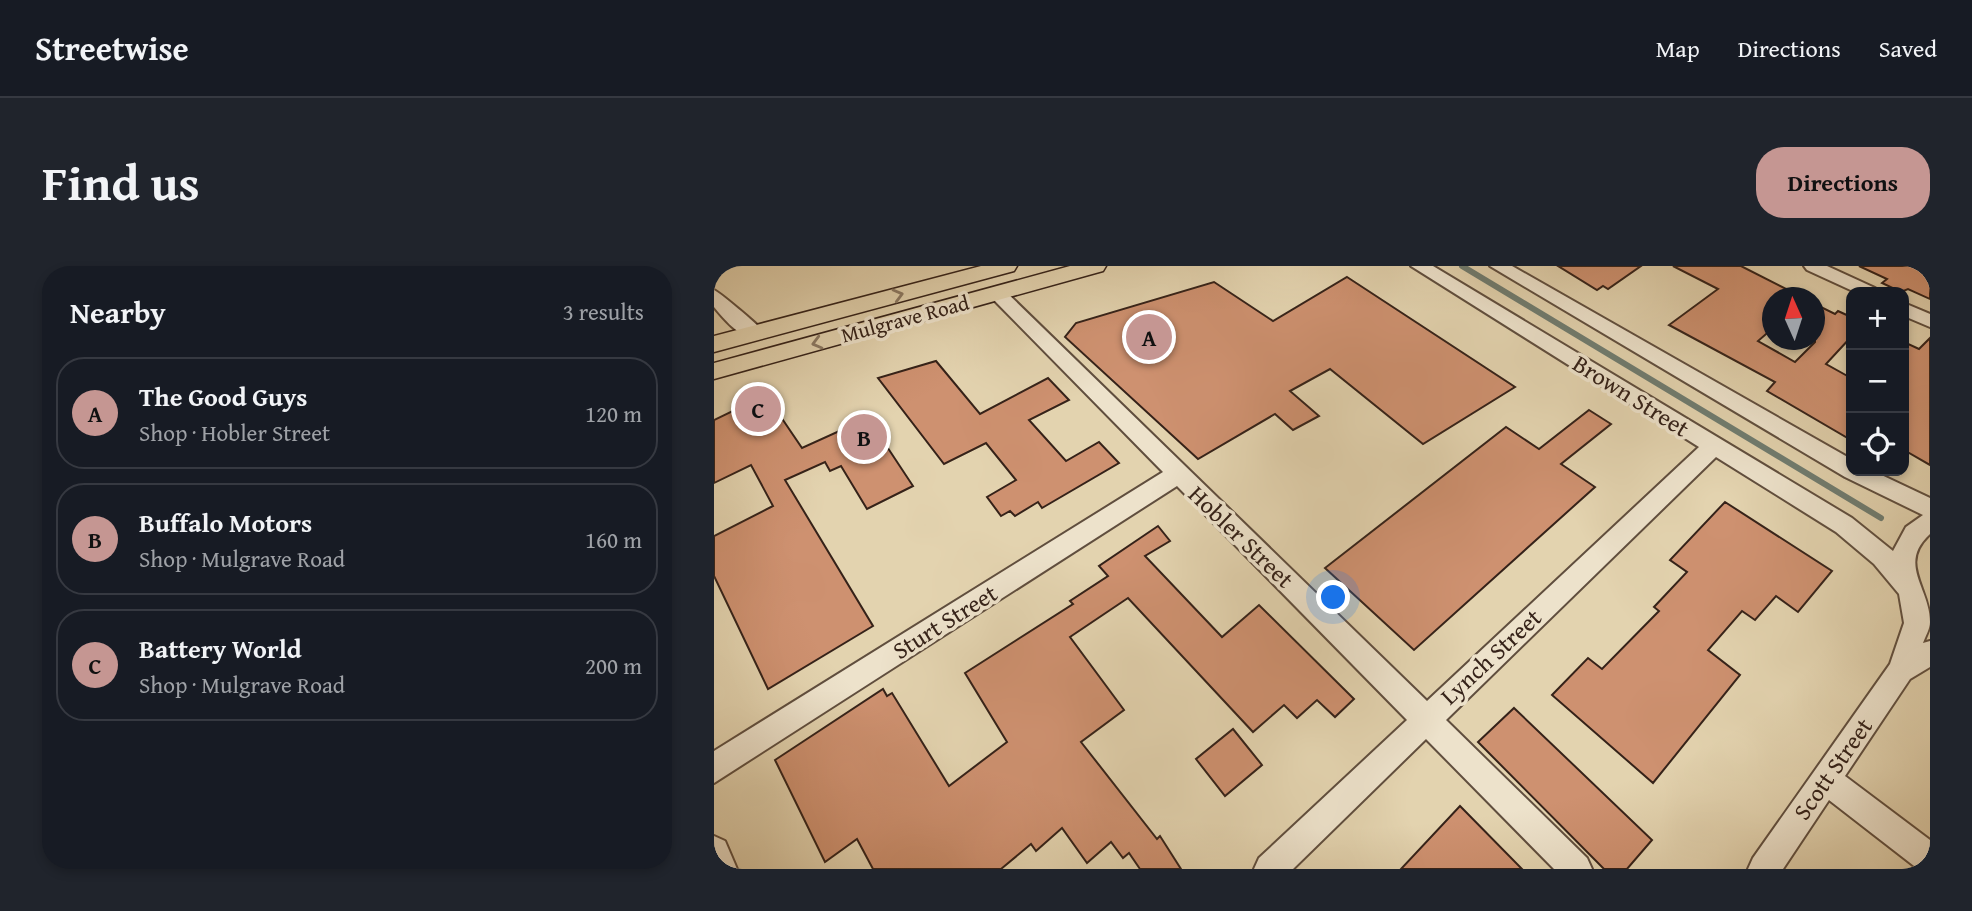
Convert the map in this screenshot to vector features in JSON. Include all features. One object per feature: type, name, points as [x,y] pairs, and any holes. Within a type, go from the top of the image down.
[{"type":"main road","name":"Mulgrave Road","points":[[714,344],[1006,266]]},
{"type":"main road","name":"Mulgrave Road","points":[[714,371],[1095,266]]},
{"type":"street","name":"Brown Street","points":[[1420,266],[1844,525],[1879,540],[1897,541],[1918,531],[1903,509],[1862,476]]},
{"type":"street","name":"Brown Street","points":[[1499,266],[1846,466]]},
{"type":"street","points":[[1813,266],[1858,287]]},
{"type":"street","name":"Hobler Street","points":[[997,293],[1576,869]]},
{"type":"street","points":[[714,296],[733,317],[755,333]]},
{"type":"street","points":[[1909,311],[1930,321]]},
{"type":"street","name":"Lynch Street","points":[[1270,869],[1713,446]]},
{"type":"street","name":"Sturt Street","points":[[714,768],[1177,475]]},
{"type":"street","name":"Brown Street","points":[[1863,476],[1930,508]]},
{"type":"street","name":"Brown Street","points":[[1844,525],[1883,557],[1930,612]]},
{"type":"street","name":"Scott Street","points":[[1764,869],[1902,670],[1917,623],[1902,563],[1905,548],[1918,531]]},
{"type":"street","name":"Scott Street","points":[[1902,670],[1930,653]]},
{"type":"street","points":[[1826,779],[1930,859]]},
{"type":"street","points":[[714,852],[721,869]]},
{"type":"building","points":[[1558,266],[1641,266],[1608,289],[1603,286],[1597,290]]},
{"type":"building","points":[[1673,266],[1741,266],[1782,287],[1762,287],[1762,338],[1758,341],[1762,343],[1762,350],[1774,350],[1795,362],[1807,350],[1825,350],[1825,309],[1835,314],[1838,311],[1846,315],[1846,342],[1826,364],[1846,375],[1846,437],[1767,391],[1775,382],[1669,325],[1718,289]]},
{"type":"building","points":[[1859,266],[1930,266],[1930,299],[1909,289],[1909,287],[1890,287],[1882,283],[1887,279]]},
{"type":"building","points":[[1347,277],[1515,387],[1423,444],[1330,369],[1290,391],[1319,416],[1293,430],[1275,414],[1198,459],[1065,337],[1076,323],[1214,282],[1273,321]]},
{"type":"building","points":[[1930,338],[1930,465],[1909,453],[1909,344],[1919,349]]},
{"type":"building","points":[[936,361],[980,414],[1048,378],[1069,400],[1029,420],[1066,461],[1099,442],[1119,463],[1042,508],[1038,502],[1015,516],[1010,511],[1001,516],[987,497],[1016,480],[986,443],[944,464],[878,378]]},
{"type":"building","points":[[766,395],[802,448],[868,418],[913,486],[867,509],[841,466],[830,471],[825,462],[785,480],[873,626],[768,689],[714,576],[714,536],[773,506],[751,465],[714,483],[714,420]]},
{"type":"building","points":[[1589,410],[1611,424],[1561,464],[1595,487],[1414,650],[1325,568],[1506,427],[1539,449]]},
{"type":"building","points":[[1725,502],[1832,571],[1798,612],[1776,596],[1755,620],[1742,611],[1708,650],[1740,675],[1653,783],[1552,695],[1588,658],[1602,669],[1659,611],[1654,607],[1687,572],[1670,560]]},
{"type":"building","points":[[1158,526],[1170,541],[1145,556],[1222,637],[1259,605],[1354,699],[1335,717],[1317,700],[1297,718],[1284,705],[1253,732],[1128,598],[1070,637],[1124,710],[1081,742],[1157,839],[1160,836],[1181,869],[1140,869],[1129,853],[1123,858],[1111,842],[1087,863],[1062,828],[1036,851],[1031,844],[1001,869],[873,869],[857,839],[825,862],[775,760],[883,689],[887,696],[892,693],[949,786],[1007,742],[965,673],[1073,604],[1070,601],[1108,576],[1099,566]]},
{"type":"building","points":[[1514,708],[1652,840],[1627,869],[1604,869],[1478,742]]},
{"type":"building","points":[[1233,729],[1262,765],[1225,796],[1196,759]]},
{"type":"building","points":[[1460,806],[1522,869],[1401,869]]},
{"type":"waterway","points":[[1462,266],[1881,518]]},
{"type":"place","name":"The Good Guys","points":[[1149,337]]},
{"type":"place","name":"Battery World","points":[[758,409]]},
{"type":"place","name":"Buffalo Motors","points":[[864,437]]}]
